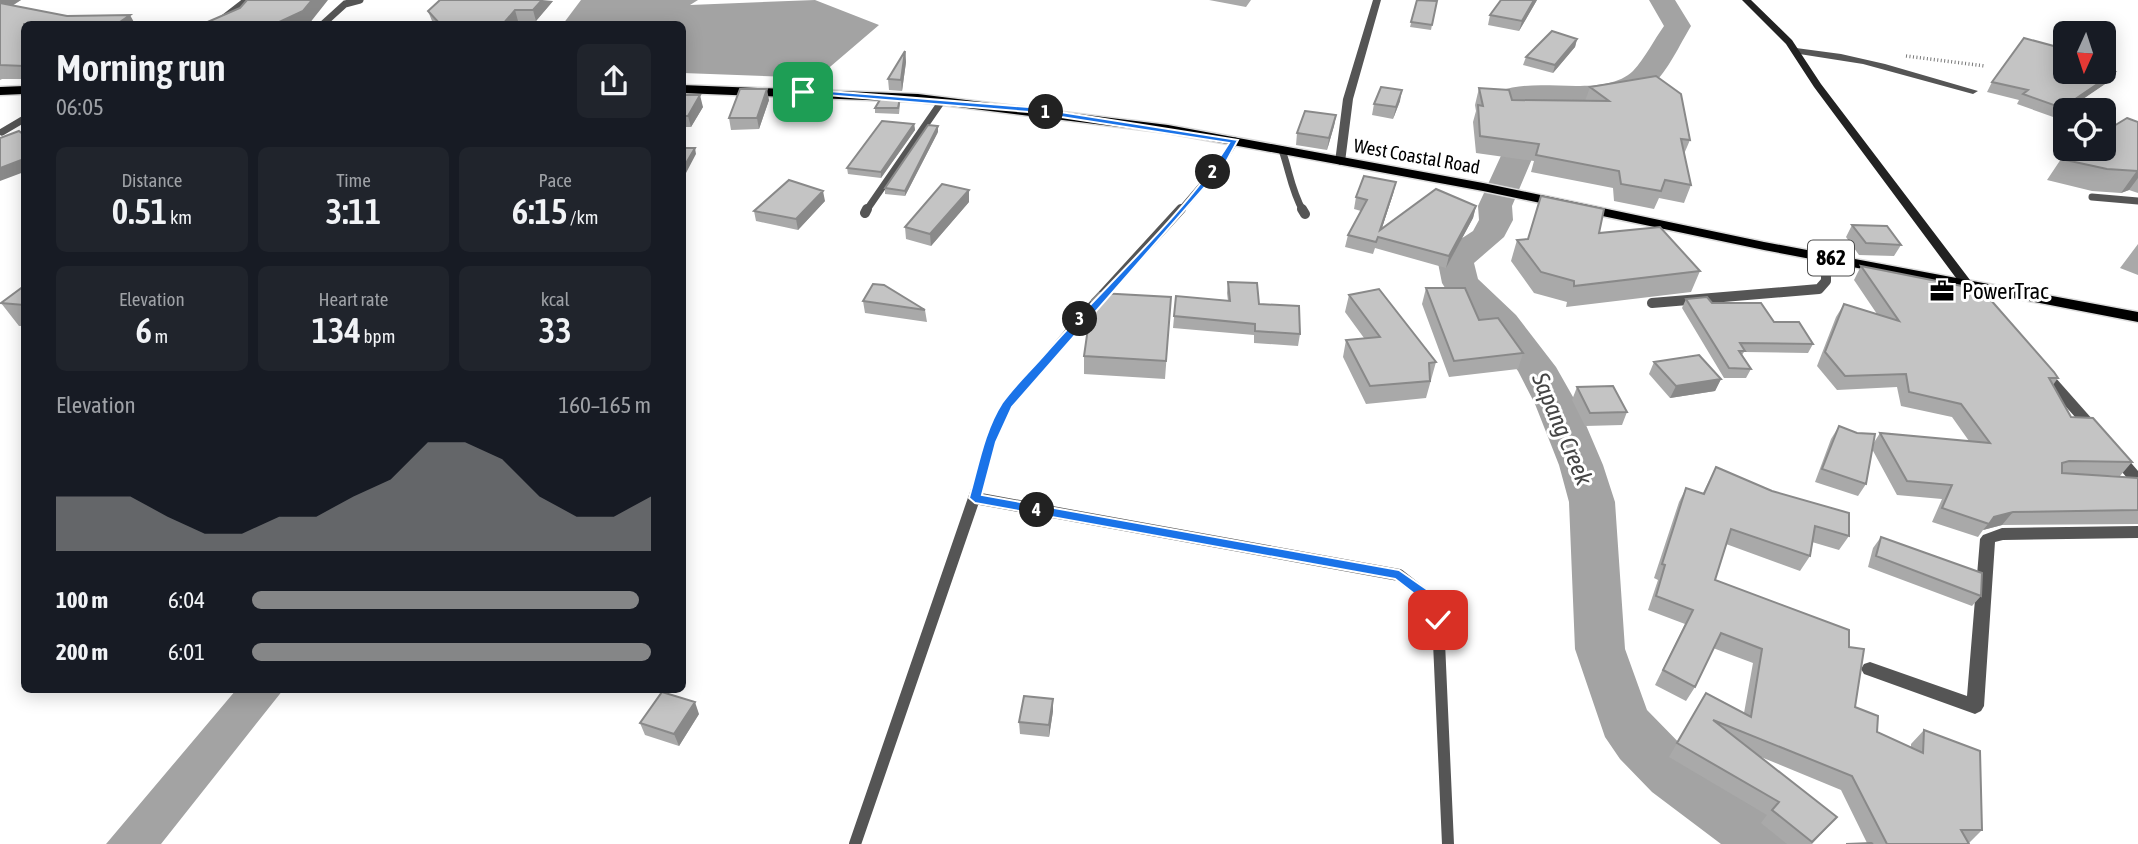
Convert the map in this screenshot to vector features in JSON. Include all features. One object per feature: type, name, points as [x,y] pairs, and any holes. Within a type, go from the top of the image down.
[{"type":"main road","name":"West Coastal Road","points":[[686,89],[803,92],[1029,110],[1235,141],[1483,187],[2138,317]]},
{"type":"main road","points":[[0,91],[21,90]]},
{"type":"street","points":[[1340,162],[1348,99],[1377,0]]},
{"type":"street","points":[[1746,0],[1796,51],[1817,85],[1984,304]]},
{"type":"street","points":[[1796,51],[1829,54],[1891,67],[1973,91]]},
{"type":"street","points":[[2029,356],[2134,483]]},
{"type":"street","points":[[1870,669],[1975,706],[1988,539],[2001,534],[2138,532]]},
{"type":"lane","points":[[220,21],[247,0]]},
{"type":"lane","points":[[326,21],[338,9],[360,0]]},
{"type":"lane","points":[[865,213],[942,102]]},
{"type":"lane","points":[[2,132],[21,121]]},
{"type":"lane","points":[[855,844],[928,625],[975,498],[990,442],[1007,405],[1085,314],[1155,240],[1222,162],[1235,141]]},
{"type":"lane","points":[[1282,150],[1290,187],[1305,214]]},
{"type":"lane","points":[[2092,197],[2138,201]]},
{"type":"lane","points":[[1652,303],[1819,289],[1826,281],[1826,257]]},
{"type":"lane","points":[[975,498],[1399,575],[1427,597],[1438,620],[1448,844]]},
{"type":"shaded area","points":[[581,0],[698,0],[690,5],[815,0],[879,25],[817,78],[686,73],[686,21],[565,21]]},
{"type":"shaded area","points":[[233,693],[281,693],[161,844],[106,844]]},
{"type":"building","points":[[247,0],[312,0],[303,11],[281,21],[210,21],[240,8]]},
{"type":"building","points":[[440,0],[542,0],[533,10],[515,10],[506,21],[437,21],[428,11]]},
{"type":"building","points":[[1417,0],[1437,1],[1432,25],[1411,22]]},
{"type":"building","points":[[1501,0],[1534,0],[1522,21],[1490,15]]},
{"type":"building","points":[[0,3],[67,16],[130,15],[121,21],[21,21],[21,66],[0,65]]},
{"type":"building","points":[[1552,31],[1577,39],[1555,65],[1526,57]]},
{"type":"building","points":[[2024,38],[2053,46],[2053,84],[2097,84],[2077,98],[2053,98],[2053,105],[2023,94],[2028,90],[1992,82]]},
{"type":"building","points":[[905,51],[901,80],[888,79]]},
{"type":"building","points":[[1656,76],[1681,94],[1690,140],[1681,139],[1691,185],[1665,180],[1661,191],[1621,184],[1619,171],[1536,155],[1539,144],[1480,136],[1478,105],[1483,106],[1479,88],[1509,90],[1512,100],[1609,101],[1590,87]]},
{"type":"building","points":[[1381,87],[1402,90],[1396,107],[1374,104]]},
{"type":"building","points":[[740,89],[767,89],[757,118],[729,118]]},
{"type":"building","points":[[686,95],[700,95],[688,116]]},
{"type":"building","points":[[881,98],[900,98],[898,108],[875,108]]},
{"type":"building","points":[[1305,111],[1336,115],[1329,138],[1297,133]]},
{"type":"building","points":[[2127,118],[2138,122],[2138,171],[2107,169],[2070,161],[2116,161],[2116,125]]},
{"type":"building","points":[[882,121],[914,124],[881,172],[847,168]]},
{"type":"building","points":[[928,125],[938,126],[905,191],[885,188]]},
{"type":"building","points":[[21,133],[21,160],[0,168],[0,138]]},
{"type":"building","points":[[686,148],[695,148],[686,163]]},
{"type":"building","points":[[1364,176],[1396,182],[1380,230],[1436,189],[1476,206],[1449,256],[1378,237],[1376,242],[1348,235],[1367,200],[1356,197]]},
{"type":"building","points":[[789,180],[823,191],[796,219],[754,211]]},
{"type":"building","points":[[942,184],[969,190],[930,234],[905,227]]},
{"type":"building","points":[[1541,196],[1604,209],[1599,233],[1660,227],[1700,271],[1574,286],[1574,281],[1541,272],[1517,240],[1528,239]]},
{"type":"building","points":[[1852,225],[1887,226],[1901,245],[1866,243]]},
{"type":"building","points":[[1861,266],[1982,290],[2054,372],[2058,378],[2049,378],[2071,417],[2093,418],[2132,462],[2069,461],[2062,463],[2062,473],[2138,478],[2138,510],[2013,512],[1994,517],[1989,524],[1942,508],[1952,485],[1907,481],[1880,433],[1990,443],[1961,404],[1909,392],[1906,374],[1845,376],[1825,352],[1844,304],[1899,321]]},
{"type":"building","points":[[1228,282],[1257,283],[1259,304],[1299,306],[1300,334],[1255,331],[1255,324],[1174,316],[1176,296],[1230,301]]},
{"type":"building","points":[[873,284],[884,285],[925,310],[863,301]]},
{"type":"building","points":[[21,288],[21,305],[1,303]]},
{"type":"building","points":[[1426,288],[1465,288],[1479,320],[1498,318],[1523,353],[1454,361]]},
{"type":"building","points":[[1379,289],[1436,362],[1429,363],[1430,381],[1370,386],[1346,340],[1380,337],[1349,295]]},
{"type":"building","points":[[1099,293],[1171,297],[1166,361],[1084,356],[1092,300]]},
{"type":"building","points":[[1707,297],[1712,303],[1761,303],[1774,322],[1799,322],[1813,344],[1740,343],[1745,351],[1739,351],[1751,369],[1729,368],[1686,299]]},
{"type":"building","points":[[1699,355],[1721,379],[1676,386],[1654,362]]},
{"type":"building","points":[[1613,386],[1627,412],[1590,413],[1577,387]]},
{"type":"building","points":[[1839,426],[1857,433],[1875,434],[1866,484],[1822,469]]},
{"type":"building","points":[[1716,467],[1772,491],[1849,513],[1849,536],[1815,526],[1810,556],[1731,529],[1715,580],[1849,630],[1849,647],[1864,649],[1855,707],[1878,716],[1877,732],[1923,753],[1924,730],[1980,751],[1982,830],[1961,830],[1969,844],[1887,844],[1852,776],[1713,720],[1837,817],[1812,842],[1772,810],[1779,802],[1677,743],[1706,693],[1751,717],[1762,649],[1721,633],[1695,687],[1663,670],[1693,610],[1656,596],[1665,565],[1662,564],[1686,488],[1704,494]]},
{"type":"building","points":[[1881,537],[1982,573],[1981,596],[1876,556]]},
{"type":"building","points":[[661,693],[695,702],[674,734],[640,723]]},
{"type":"building","points":[[1024,696],[1053,699],[1049,725],[1019,722]]},
{"type":"waterway","name":"Sapang Creek","points":[[1662,0],[1678,26],[1642,78],[1629,85],[1599,93],[1520,93],[1510,97],[1521,147],[1495,206],[1496,220],[1487,237],[1460,256],[1456,263],[1460,283],[1502,323],[1536,367],[1556,404],[1581,465],[1592,502],[1600,649],[1624,721],[1639,742],[1672,774],[1767,844]]},
{"type":"place","name":"PowerTrac","points":[[1942,291]]},
{"type":"route","points":[[803,92],[918,99],[1029,110],[1235,141],[1222,162],[1155,240],[1085,314],[1007,405],[990,442],[975,498],[1399,575],[1427,597],[1438,620]]}]
